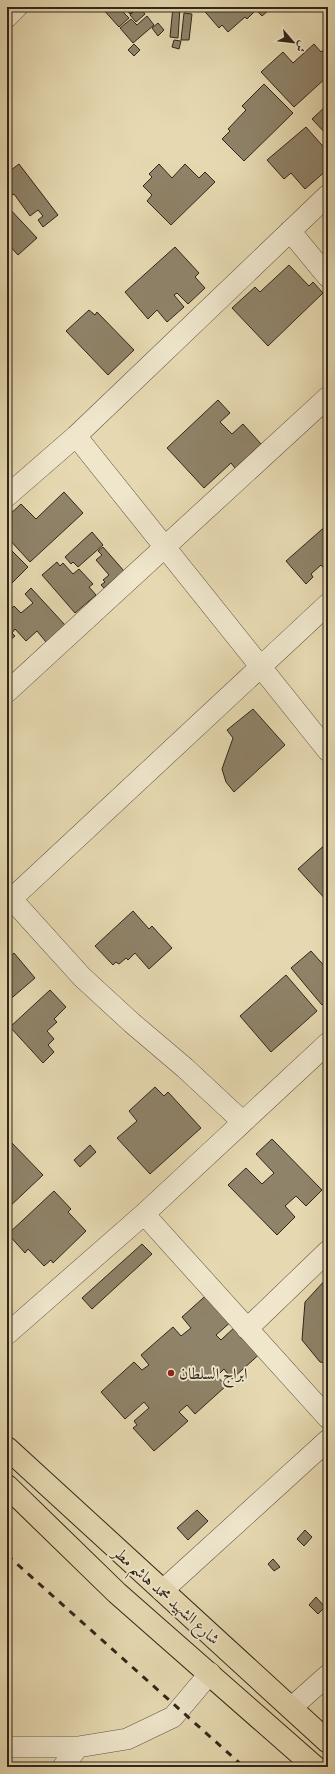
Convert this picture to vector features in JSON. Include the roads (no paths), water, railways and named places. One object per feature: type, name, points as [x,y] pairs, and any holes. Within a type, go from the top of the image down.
[{"type":"main road","name":"شارع الشهيد محمد هاشم مطر","points":[[7,1448],[328,1742]]},
{"type":"main road","name":"شارع الشهيد محمد هاشم مطر","points":[[7,1486],[117,1593],[210,1673],[315,1767]]},
{"type":"street","points":[[7,496],[76,436],[328,195]]},
{"type":"street","points":[[290,231],[328,277]]},
{"type":"street","points":[[7,692],[328,397]]},
{"type":"street","points":[[76,436],[328,751]]},
{"type":"street","points":[[243,1122],[186,1068],[132,1023],[82,977],[8,898],[328,604]]},
{"type":"street","points":[[7,1334],[144,1214],[328,1043]]},
{"type":"street","points":[[144,1214],[328,1418]]},
{"type":"street","points":[[247,1329],[328,1251]]},
{"type":"street","points":[[162,1591],[328,1440]]},
{"type":"street","points":[[7,1746],[78,1747],[127,1739],[173,1717],[210,1673]]},
{"type":"street","points":[[291,1708],[328,1675]]},
{"type":"street","points":[[63,1767],[78,1747]]},
{"type":"railway","points":[[7,1555],[244,1767]]},
{"type":"place","name":"ابراج السلطان","points":[[171,1373]]}]
